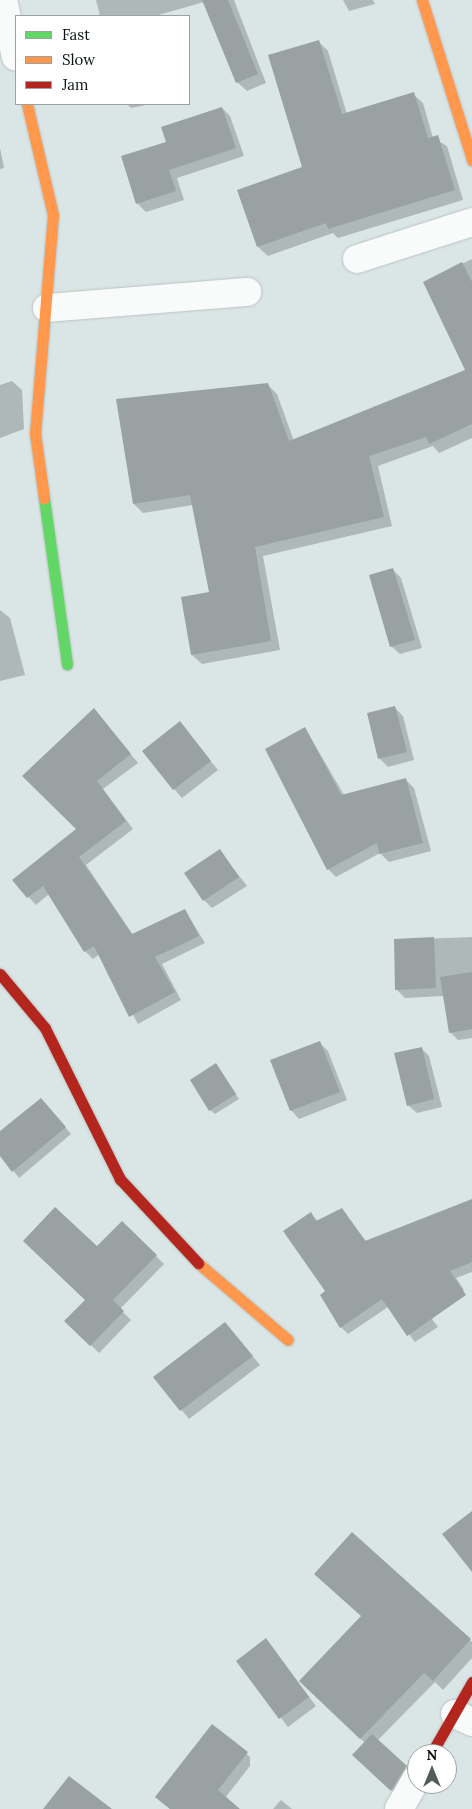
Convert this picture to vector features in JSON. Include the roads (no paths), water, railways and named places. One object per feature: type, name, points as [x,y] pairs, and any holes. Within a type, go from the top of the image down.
[{"type":"street","points":[[3,0],[15,53]]},
{"type":"street","points":[[422,0],[472,160]]},
{"type":"street","points":[[27,105],[53,215],[47,308],[35,433],[67,664]]},
{"type":"street","points":[[357,259],[472,222]]},
{"type":"street","points":[[47,308],[247,292]]},
{"type":"street","points":[[0,974],[45,1028],[120,1179],[197,1262],[288,1340]]},
{"type":"street","points":[[440,1744],[463,1718],[472,1682]]},
{"type":"street","points":[[399,1809],[408,1794]]}]
